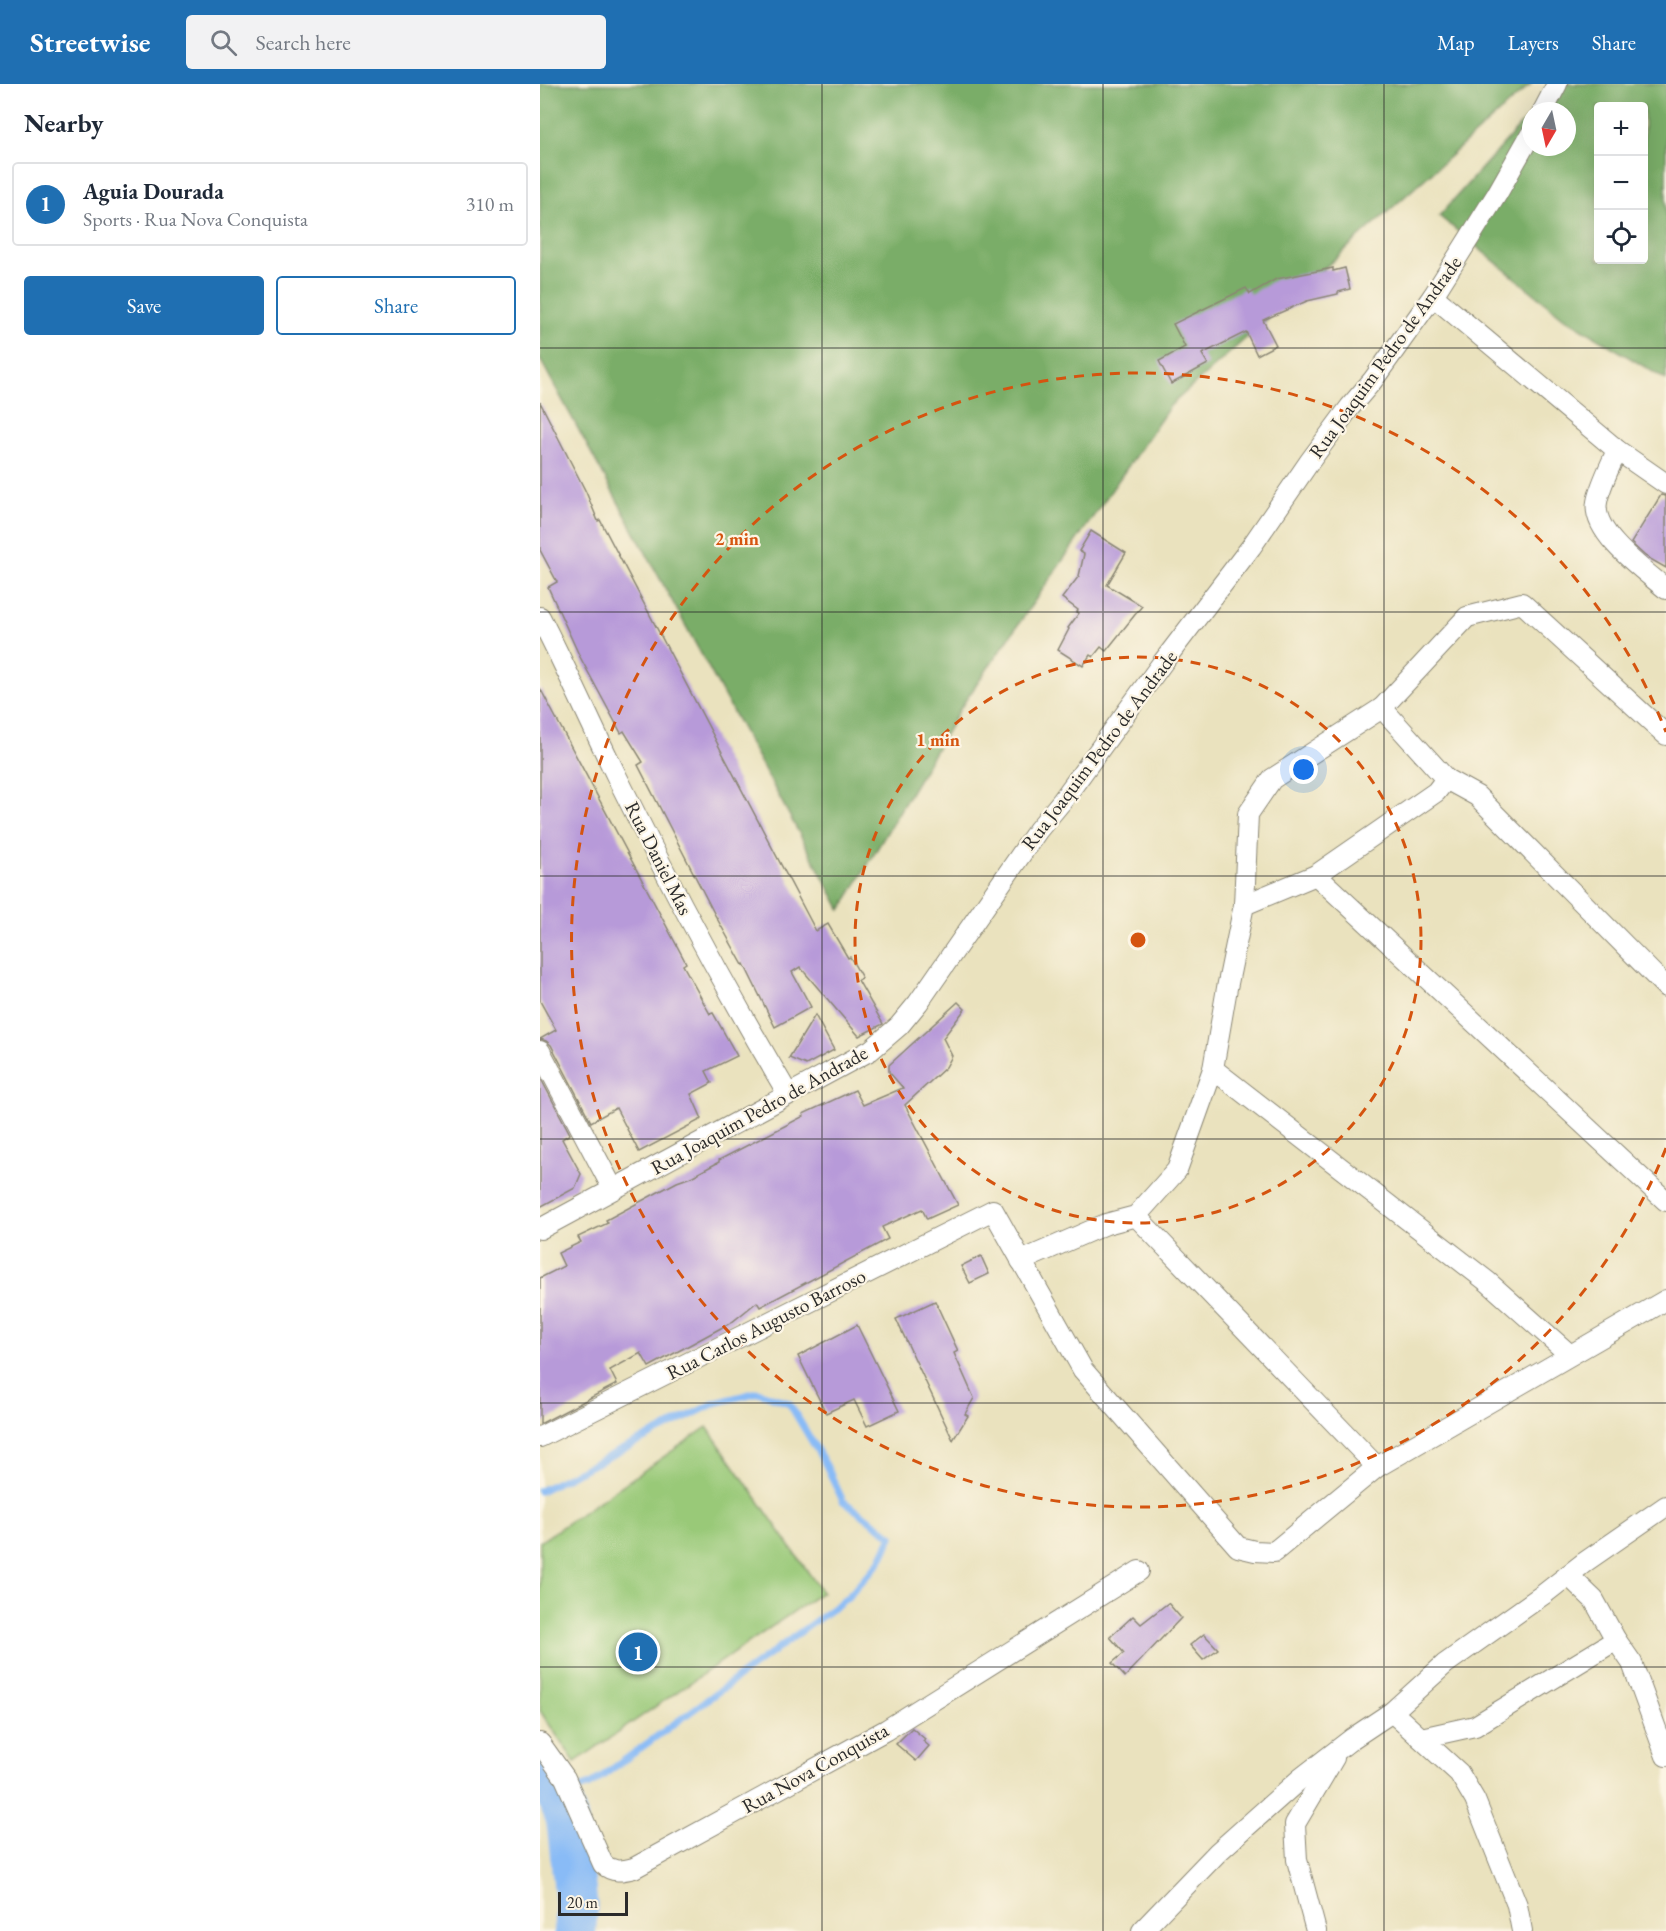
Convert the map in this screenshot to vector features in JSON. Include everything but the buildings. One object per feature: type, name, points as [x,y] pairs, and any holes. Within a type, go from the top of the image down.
[{"type":"street","points":[[1548,102],[1557,84]]},
{"type":"street","name":"Rua Joaquim Pedro de Andrade","points":[[540,1229],[827,1075],[871,1050],[899,1026],[918,1003],[1038,830],[1251,547],[1310,461],[1373,380],[1433,296],[1522,150]]},
{"type":"street","points":[[1433,296],[1617,450],[1666,484]]},
{"type":"street","points":[[1617,450],[1596,503],[1599,518],[1612,541],[1666,590]]},
{"type":"street","points":[[1666,735],[1522,603],[1467,617],[1382,708],[1272,779],[1248,814],[1244,905],[1213,1068],[1177,1170],[1136,1216],[1106,1224],[1021,1261],[1083,1370],[1238,1547],[1255,1551],[1274,1552],[1377,1467],[1666,1300]]},
{"type":"street","name":"Rua Daniel Mas","points":[[540,616],[546,642],[743,1017],[788,1094]]},
{"type":"street","points":[[1382,708],[1446,779],[1477,796],[1666,987]]},
{"type":"street","points":[[1244,905],[1317,875],[1436,792],[1446,779]]},
{"type":"street","points":[[1317,875],[1666,1201]]},
{"type":"street","points":[[540,1051],[613,1189]]},
{"type":"street","points":[[1213,1068],[1488,1282],[1570,1355]]},
{"type":"street","name":"Rua Carlos Augusto Barroso","points":[[540,1437],[993,1210],[1021,1261]]},
{"type":"street","points":[[1136,1216],[1377,1467]]},
{"type":"street","points":[[1142,1931],[1218,1852],[1341,1746],[1392,1712],[1445,1664],[1666,1506]]},
{"type":"street","name":"Rua Nova Conquista","points":[[540,1743],[565,1778],[603,1864],[619,1872],[634,1868],[886,1730],[1138,1571]]},
{"type":"street","points":[[1568,1575],[1594,1600],[1616,1640],[1632,1663],[1666,1756]]},
{"type":"street","points":[[1421,1738],[1475,1726],[1616,1640]]},
{"type":"street","points":[[1392,1712],[1459,1773],[1475,1800],[1516,1905],[1522,1931]]},
{"type":"street","points":[[1316,1931],[1297,1860],[1295,1824],[1341,1746]]},
{"type":"green space","points":[[540,84],[1531,84],[1170,406],[963,704],[841,910],[540,359]]},
{"type":"green space","points":[[1556,84],[1666,84],[1666,380],[1563,317],[1439,216],[1522,123],[1522,156],[1576,156],[1576,102],[1540,102]]},
{"type":"green space","points":[[707,1427],[822,1592],[575,1762],[540,1711],[540,1542]]},
{"type":"waterway","points":[[540,1491],[715,1403],[758,1392],[789,1403],[826,1465],[843,1501],[892,1536],[880,1561],[847,1598],[590,1785],[558,1796]]},
{"type":"waterway","points":[[540,1764],[550,1775],[567,1819],[577,1909],[575,1931]]},
{"type":"place","name":"Aguia Dourada","points":[[638,1652]]}]
